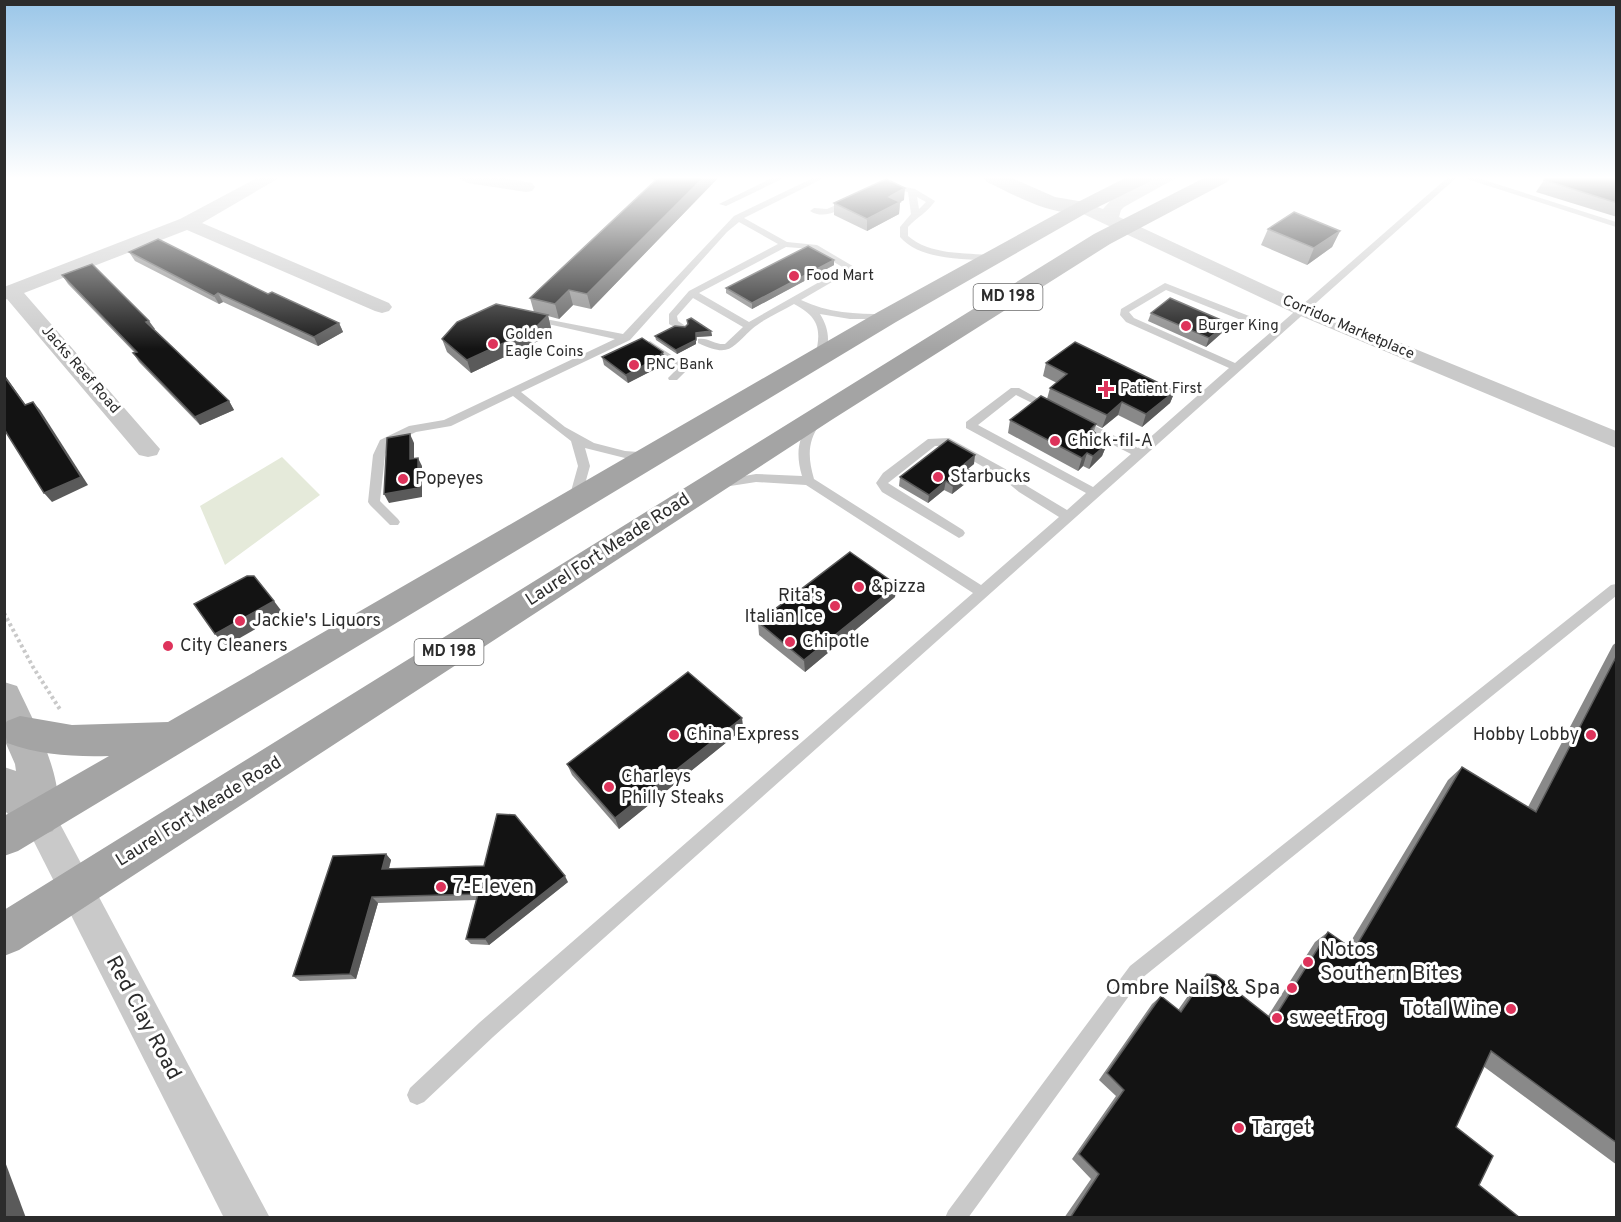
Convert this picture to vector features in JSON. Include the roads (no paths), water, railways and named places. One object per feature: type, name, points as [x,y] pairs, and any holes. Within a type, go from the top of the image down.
[{"type":"main road","name":"MD 198","points":[[4,838],[820,356],[1033,235]]},
{"type":"main road","name":"Laurel Fort Meade Road","points":[[4,935],[1106,235]]},
{"type":"main road","points":[[20,732],[72,741],[174,738]]},
{"type":"street","points":[[8,293],[158,235]]},
{"type":"street","points":[[213,235],[381,307]]},
{"type":"street","name":"Corridor Marketplace","points":[[1143,235],[1303,310],[1617,440]]},
{"type":"street","name":"Jacks Reef Road","points":[[8,293],[148,449]]},
{"type":"street","points":[[4,697],[34,764],[39,819]]},
{"type":"street","points":[[4,784],[39,819]]},
{"type":"street","name":"Red Clay Road","points":[[39,819],[248,1218]]},
{"type":"lane","points":[[394,522],[374,502],[379,455],[384,443],[413,429],[447,423],[625,338],[719,235]]},
{"type":"lane","points":[[702,341],[718,348],[732,345],[749,326],[851,268],[814,247],[785,244],[768,235]]},
{"type":"lane","points":[[904,235],[911,244],[950,253],[992,258]]},
{"type":"lane","points":[[417,1095],[486,1030],[1388,235]]},
{"type":"lane","points":[[682,327],[673,322],[672,316],[692,293],[785,244]]},
{"type":"lane","points":[[1237,368],[1130,320],[1124,310],[1165,286],[1279,331]]},
{"type":"lane","points":[[692,293],[749,326]]},
{"type":"lane","points":[[795,301],[812,310],[841,316],[887,317]]},
{"type":"lane","points":[[812,310],[822,322],[825,337],[820,356]]},
{"type":"lane","points":[[527,316],[646,341],[682,367],[673,378]]},
{"type":"lane","points":[[1095,494],[970,425],[1015,390],[1140,454]]},
{"type":"lane","points":[[515,392],[577,441],[609,453],[654,456]]},
{"type":"lane","points":[[809,481],[803,462],[805,436],[823,413]]},
{"type":"lane","points":[[959,533],[886,489],[882,483],[887,476],[932,442],[940,440],[949,441],[1005,474],[1023,489],[1069,517]]},
{"type":"lane","points":[[574,502],[584,466],[577,441]]},
{"type":"lane","points":[[705,488],[739,479],[782,477],[809,481],[982,592]]},
{"type":"lane","points":[[956,1218],[1136,972],[1617,589]]},
{"type":"place","name":"Food Mart","points":[[794,276]]},
{"type":"place","name":"Burger King","points":[[1186,326]]},
{"type":"place","name":"Golden Eagle Coins","points":[[493,344]]},
{"type":"place","name":"PNC Bank","points":[[634,365]]},
{"type":"place","name":"Patient First","points":[[1106,389]]},
{"type":"place","name":"Chick-fil-A","points":[[1055,441]]},
{"type":"place","name":"Starbucks","points":[[938,477]]},
{"type":"place","name":"Popeyes","points":[[403,479]]},
{"type":"place","name":"&pizza","points":[[859,587]]},
{"type":"place","name":"Rita's Italian Ice","points":[[835,606]]},
{"type":"place","name":"Jackie's Liquors","points":[[240,621]]},
{"type":"place","name":"Chipotle","points":[[790,642]]},
{"type":"place","name":"City Cleaners","points":[[168,646]]},
{"type":"place","name":"China Express","points":[[674,735]]},
{"type":"place","name":"Hobby Lobby","points":[[1591,735]]},
{"type":"place","name":"Charleys Philly Steaks","points":[[609,787]]},
{"type":"place","name":"7-Eleven","points":[[441,887]]},
{"type":"place","name":"Notos Southern Bites","points":[[1308,962]]},
{"type":"place","name":"Ombre Nails & Spa","points":[[1292,988]]},
{"type":"place","name":"Total Wine","points":[[1511,1009]]},
{"type":"place","name":"sweetFrog","points":[[1277,1018]]},
{"type":"place","name":"Target","points":[[1239,1128]]}]
